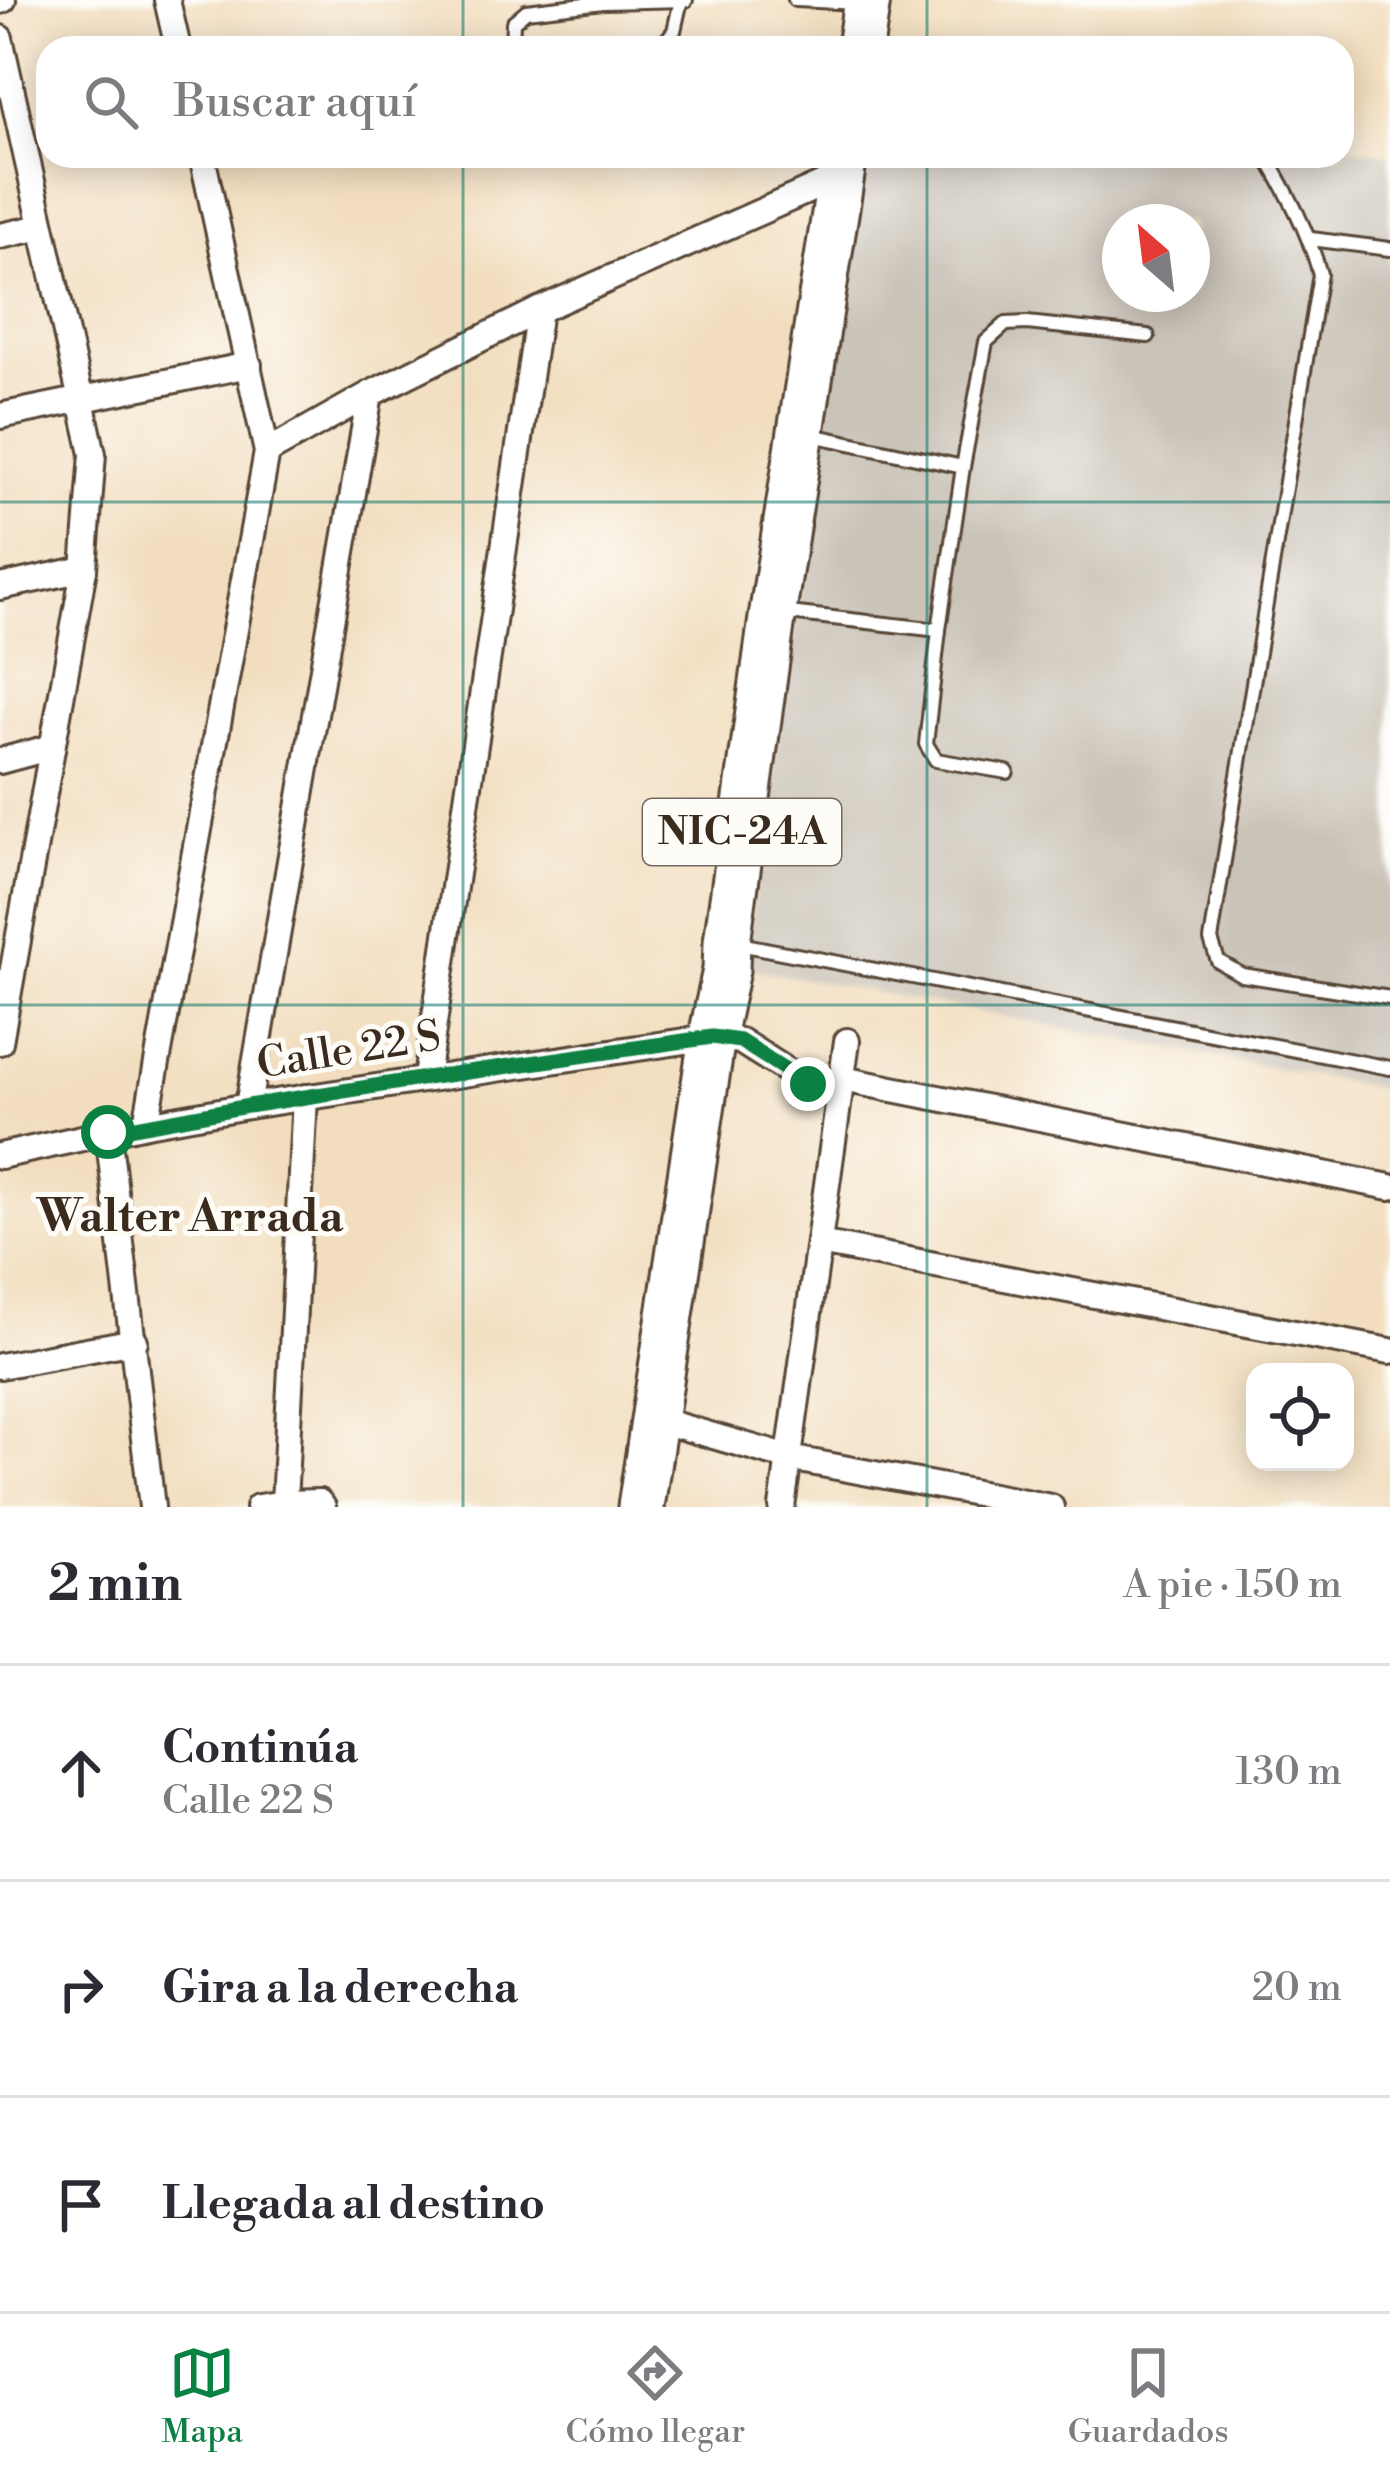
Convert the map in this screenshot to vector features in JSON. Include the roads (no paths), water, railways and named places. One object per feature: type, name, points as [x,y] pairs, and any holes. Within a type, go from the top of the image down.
[{"type":"highway","name":"NIC-24A","points":[[641,1507],[842,168]]},
{"type":"street","points":[[167,0],[175,36]]},
{"type":"street","points":[[0,38],[93,454],[84,569],[52,747],[11,922],[0,1042]]},
{"type":"street","points":[[146,1124],[267,452],[205,168]]},
{"type":"street","points":[[267,452],[370,394],[838,168]]},
{"type":"street","points":[[0,236],[42,227]]},
{"type":"street","points":[[426,1078],[539,310]]},
{"type":"street","points":[[0,416],[249,365]]},
{"type":"street","points":[[248,1106],[370,394]]},
{"type":"street","points":[[0,587],[84,569]]},
{"type":"street","points":[[0,761],[52,747]]},
{"type":"street","points":[[712,1037],[740,1041],[808,1084],[842,1078],[1390,1187]]},
{"type":"street","name":"Calle 22 S","points":[[0,1156],[248,1106],[712,1037]]},
{"type":"street","points":[[782,1507],[848,1041]]},
{"type":"street","points":[[284,1503],[305,1097]]},
{"type":"street","points":[[108,1132],[152,1507]]},
{"type":"street","points":[[819,1243],[1390,1351]]},
{"type":"street","points":[[0,1366],[135,1341]]},
{"type":"street","points":[[655,1419],[789,1458],[1051,1507]]},
{"type":"street","points":[[257,1507],[319,1502],[323,1507]]},
{"type":"lane","points":[[513,36],[514,22],[526,11],[683,0],[670,36]]},
{"type":"lane","points":[[795,0],[864,17]]},
{"type":"lane","points":[[1273,168],[1296,206],[1321,274],[1211,940],[1218,961],[1243,975],[1390,998]]},
{"type":"lane","points":[[1310,239],[1390,250]]},
{"type":"lane","points":[[1006,772],[937,760],[926,744],[939,630],[986,342],[1006,324],[1027,323],[1148,336]]},
{"type":"lane","points":[[801,432],[964,467]]},
{"type":"lane","points":[[773,611],[939,630]]},
{"type":"lane","points":[[727,942],[1390,1068]]},
{"type":"district","name":"Walter Arrada","points":[[190,1217]]}]
